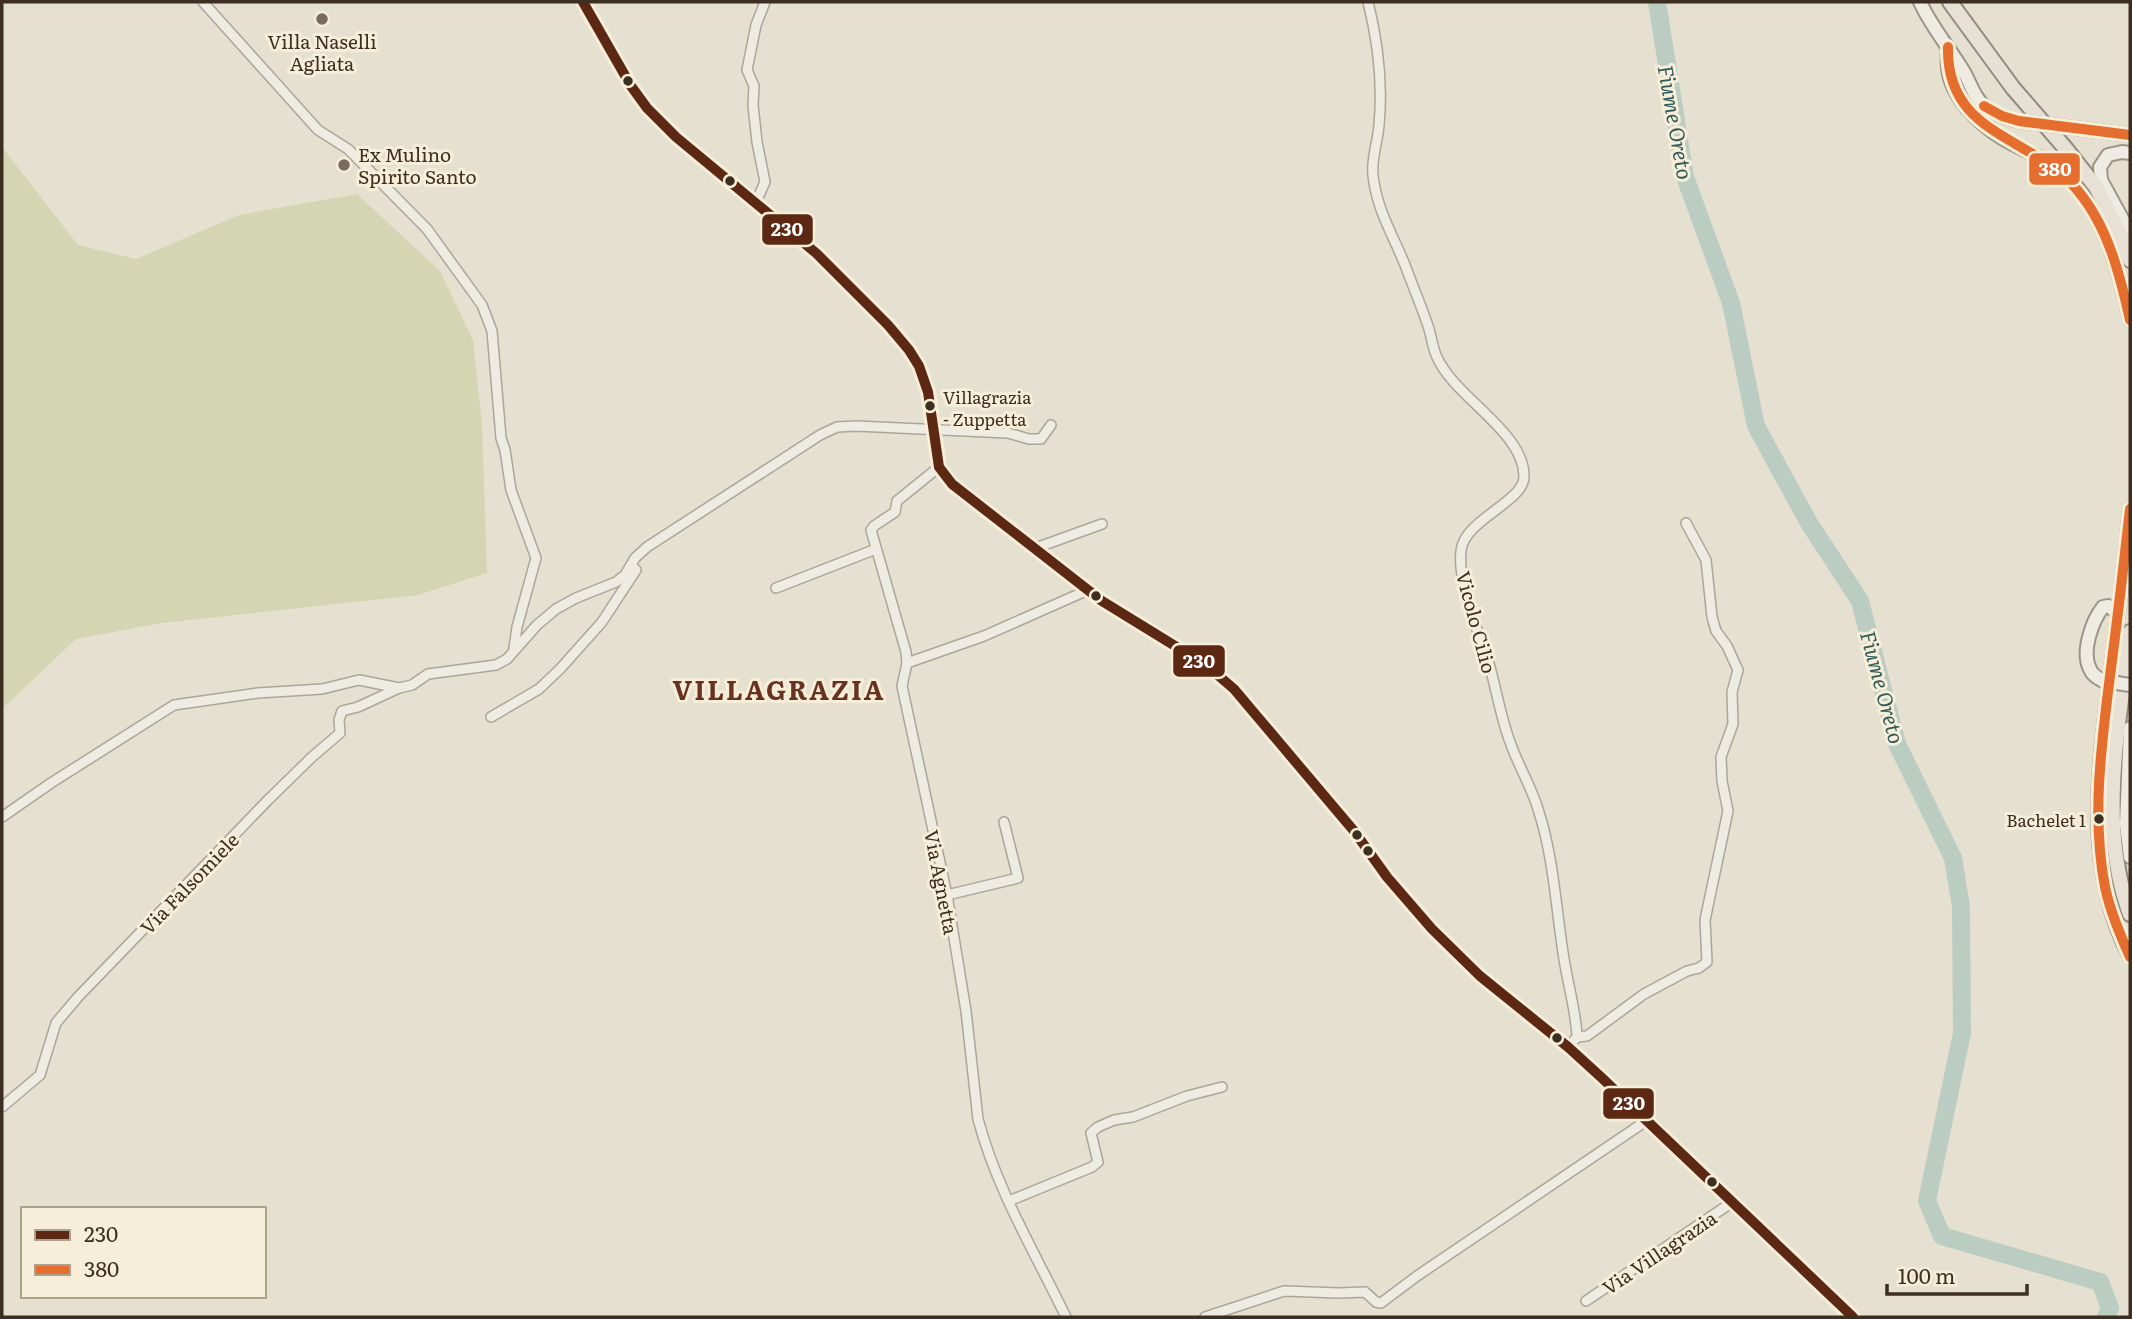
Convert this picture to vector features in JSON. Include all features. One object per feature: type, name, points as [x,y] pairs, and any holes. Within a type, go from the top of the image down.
[{"type":"main road","points":[[1920,2],[1931,26],[1948,47],[1973,93],[1984,107],[2019,121],[2130,135]]},
{"type":"main road","points":[[1950,2],[2013,88],[2095,187],[2119,232],[2130,260]]},
{"type":"main road","points":[[1948,47],[1947,68],[1952,84],[1967,108],[2002,138],[2042,157],[2067,178],[2092,211],[2119,272],[2130,320]]},
{"type":"main road","points":[[2130,153],[2108,155],[2100,167],[2101,180],[2130,233]]},
{"type":"main road","points":[[2130,509],[2099,764],[2098,847],[2113,913],[2130,957]]},
{"type":"main road","points":[[2118,613],[2108,606],[2103,607],[2094,624],[2087,658],[2089,668],[2103,681],[2130,685]]},
{"type":"main road","points":[[2130,632],[2113,798],[2115,848],[2130,914]]},
{"type":"main road","points":[[2130,736],[2126,824],[2130,857]]},
{"type":"street","points":[[203,2],[318,130],[348,149],[427,229],[482,305],[489,319],[500,438],[505,450],[511,490],[536,558],[517,627],[514,650]]},
{"type":"street","points":[[583,2],[631,86],[647,108],[676,137],[816,253],[888,325],[909,350],[925,381],[939,467]]},
{"type":"street","points":[[755,202],[765,182],[757,142],[754,86],[747,70],[756,25],[765,2]]},
{"type":"street","name":"Vicolo Cilio","points":[[1368,2],[1377,43],[1380,89],[1380,123],[1372,172],[1381,215],[1403,261],[1429,326],[1437,357],[1445,372],[1513,444],[1524,476],[1523,486],[1517,494],[1487,516],[1467,537],[1461,549],[1461,570],[1469,606],[1488,659],[1509,739],[1539,810],[1553,876],[1577,1037]]},
{"type":"street","points":[[2,817],[71,769],[174,705],[258,693],[322,689],[359,680],[398,688],[412,685],[428,674],[496,665],[507,659],[537,625],[556,609],[617,582],[647,547],[820,435],[837,428],[856,426],[1008,433],[1029,439],[1041,439],[1051,425]]},
{"type":"street","name":"Via Agnetta","points":[[939,467],[897,501],[895,512],[871,530],[907,663],[902,686],[947,895],[967,1011],[978,1119],[1009,1200],[1066,1317]]},
{"type":"street","name":"Via Villagrazia","points":[[939,467],[952,484],[1033,549],[1088,590],[1206,665],[1234,689],[1354,831],[1387,877],[1432,929],[1480,976],[1568,1047],[1853,1317]]},
{"type":"street","points":[[1568,1047],[1577,1037],[1587,1036],[1643,994],[1707,962],[1705,920],[1728,811],[1721,757],[1733,724],[1732,692],[1738,670],[1727,646],[1716,631],[1706,560],[1686,523]]},
{"type":"street","points":[[1033,549],[1102,524]]},
{"type":"street","points":[[776,588],[876,549]]},
{"type":"street","points":[[491,717],[539,689],[560,668],[611,610],[636,570],[631,565]]},
{"type":"street","points":[[907,663],[984,636],[1088,590]]},
{"type":"street","name":"Via Falsomiele","points":[[2,1107],[40,1075],[56,1023],[78,997],[268,800],[340,733],[342,710],[358,707],[398,688]]},
{"type":"street","points":[[947,895],[1018,878],[1004,822]]},
{"type":"street","points":[[1009,1200],[1092,1167],[1098,1162],[1091,1133],[1098,1126],[1222,1087]]},
{"type":"street","points":[[1205,1317],[1284,1291],[1365,1292],[1381,1303],[1646,1121]]},
{"type":"street","name":"Via Villagrazia","points":[[1586,1301],[1731,1203]]},
{"type":"green space","points":[[2,147],[78,245],[136,259],[239,215],[357,194],[440,271],[473,340],[482,424],[487,573],[418,595],[162,623],[76,639],[2,709]]},
{"type":"waterway","name":"Fiume Oreto","points":[[1657,2],[1685,177],[1731,303],[1756,426],[1809,523],[1860,601],[1897,744],[1953,858],[1961,907],[1962,1033],[1927,1201],[1942,1236],[2100,1282],[2110,1308],[2106,1317]]},
{"type":"transit line","name":"230","points":[[583,2],[631,86],[647,108],[676,137],[816,253],[888,325],[909,350],[919,366],[928,392],[939,467],[952,484],[1102,601],[1206,665],[1234,689],[1354,831],[1387,877],[1432,929],[1480,976],[1602,1078],[1853,1317]]},
{"type":"transit line","name":"380","points":[[1948,47],[1951,77],[1961,100],[1976,117],[2059,172],[2088,205],[2112,252],[2130,320]]},
{"type":"transit line","name":"380","points":[[1984,106],[2002,116],[2019,121],[2130,135]]},
{"type":"transit line","name":"380","points":[[2130,509],[2104,722],[2098,805],[2105,887],[2112,914],[2130,957]]},
{"type":"place","name":"Villa Naselli Agliata","points":[[322,19]]},
{"type":"place","name":"Ex Mulino Spirito Santo","points":[[344,165]]},
{"type":"place","name":"Villagrazia - Zuppetta","points":[[930,406]]},
{"type":"place","name":"Bachelet 1","points":[[2099,819]]},
{"type":"district","name":"VILLAGRAZIA","points":[[779,688]]}]
